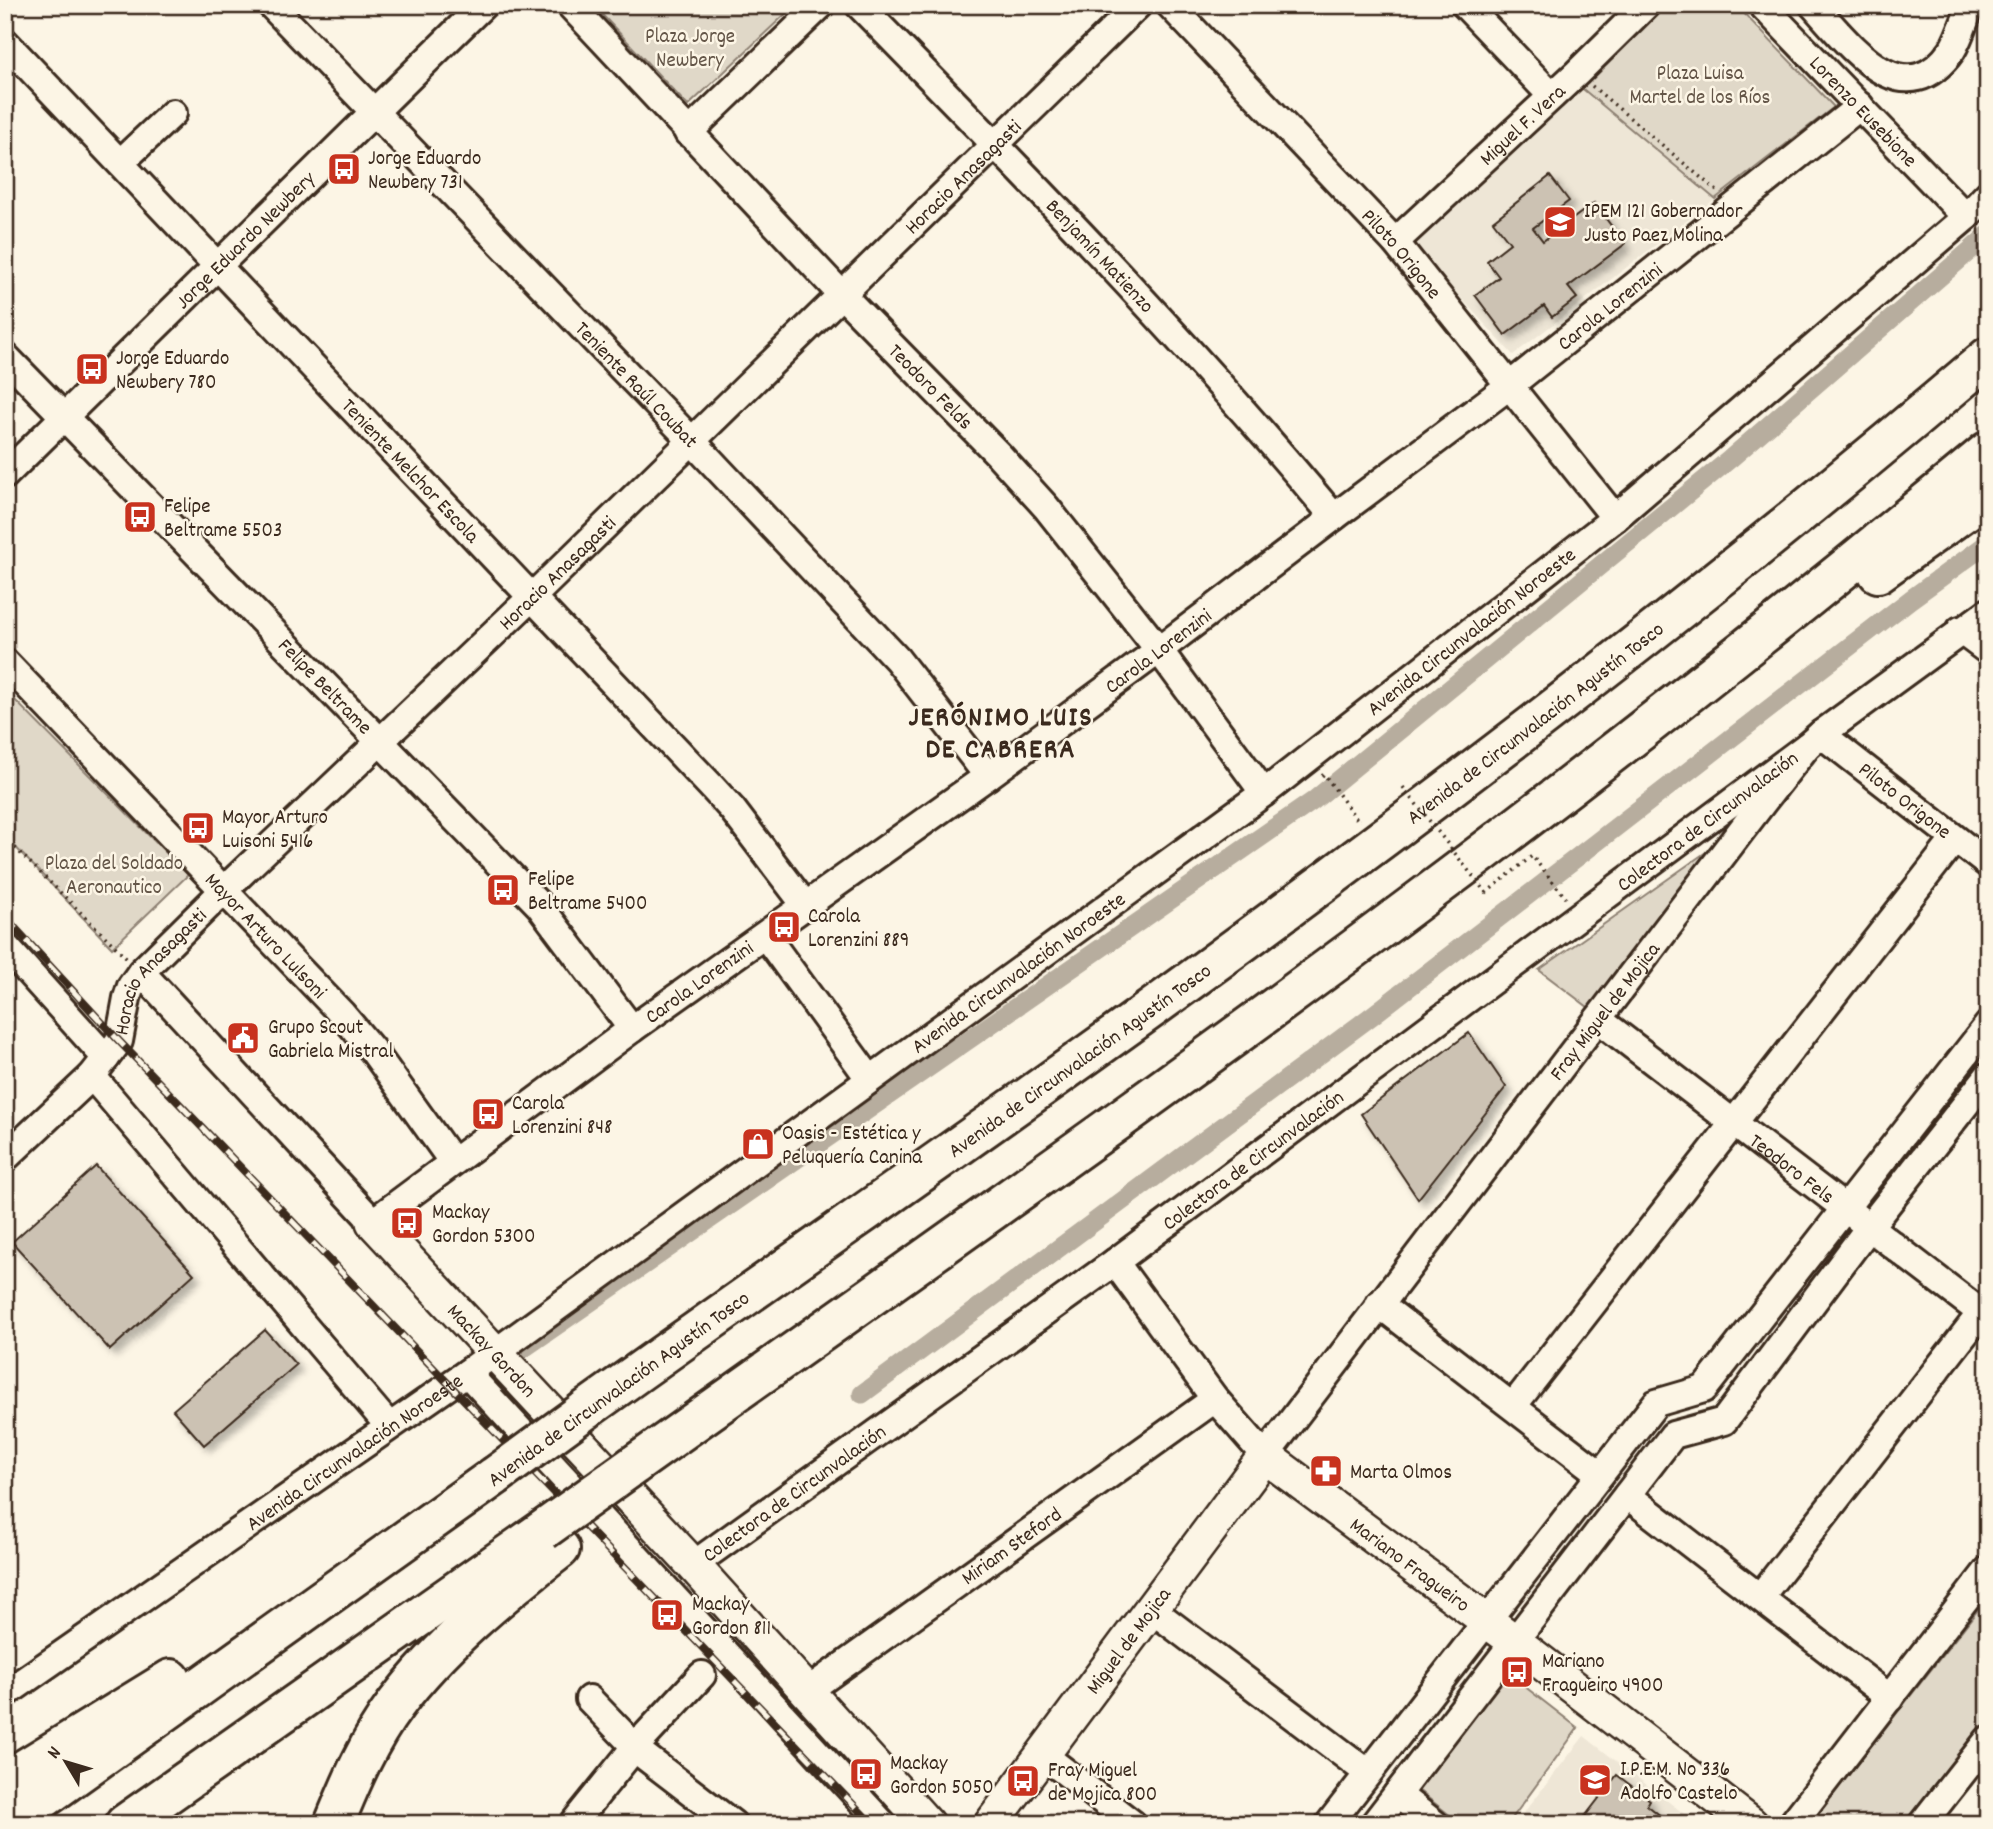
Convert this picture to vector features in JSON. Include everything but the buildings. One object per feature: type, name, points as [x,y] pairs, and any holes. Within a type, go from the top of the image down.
[{"type":"highway","points":[[1600,673],[1684,582],[1988,331]]},
{"type":"highway","name":"Avenida de Circunvalación Agustín Tosco","points":[[8,1824],[1200,973],[1600,673],[1988,357]]},
{"type":"highway","points":[[125,1824],[551,1539],[901,1274],[1413,905],[1732,660],[1988,452]]},
{"type":"highway","points":[[1732,660],[1827,608],[1988,495]]},
{"type":"highway","points":[[334,1824],[363,1758],[413,1683],[551,1539]]},
{"type":"highway","points":[[5,1781],[187,1669],[278,1630]]},
{"type":"main road","name":"Mackay Gordon","points":[[373,1222],[693,1565],[927,1824]]},
{"type":"main road","name":"Miguel de Mojica","points":[[991,1824],[1265,1456]]},
{"type":"main road","name":"Mariano Fragueiro","points":[[1265,1456],[1514,1641],[1751,1824]]},
{"type":"street","name":"Teniente Raúl Coubat","points":[[271,5],[692,441],[897,659],[988,776]]},
{"type":"street","name":"Jorge Eduardo Newbery","points":[[5,475],[483,5]]},
{"type":"street","name":"Teodoro Felds","points":[[570,5],[842,295],[1038,498],[1159,650],[1264,793]]},
{"type":"street","points":[[688,132],[821,5]]},
{"type":"street","name":"Benjamín Matienzo","points":[[859,5],[996,145],[1245,412],[1334,517]]},
{"type":"street","name":"Horacio Anasagasti","points":[[5,1157],[99,1067],[119,1041],[127,998],[131,986],[141,972],[533,596],[1139,5]]},
{"type":"street","name":"Piloto Origone","points":[[1170,5],[1395,242],[1615,518]]},
{"type":"street","points":[[1465,5],[1552,96]]},
{"type":"street","name":"Miguel F. Vera","points":[[1395,242],[1646,5]]},
{"type":"street","name":"Lorenzo Eusebione","points":[[1762,5],[1966,217]]},
{"type":"street","points":[[1813,5],[1867,62],[1880,72],[1905,79],[1919,76],[1937,66],[1952,49],[1971,5]]},
{"type":"street","name":"Teniente Melchor Escola","points":[[5,42],[732,809],[806,905]]},
{"type":"street","name":"Carola Lorenzini","points":[[373,1222],[632,1029],[988,776],[1159,650],[1509,386],[1860,106]]},
{"type":"street","points":[[121,162],[173,113]]},
{"type":"street","name":"Avenida Circunvalación Noroeste","points":[[5,1694],[467,1373],[1264,793],[1615,518],[1966,217],[1988,194]]},
{"type":"street","name":"Felipe Beltrame","points":[[5,356],[538,905],[632,1029]]},
{"type":"street","name":"Fray Miguel de Mojica","points":[[1265,1456],[1763,802],[1814,740],[1988,612]]},
{"type":"street","points":[[1960,630],[1988,651]]},
{"type":"street","name":"Mayor Arturo Lulsoni","points":[[5,662],[225,889],[350,1023],[452,1161]]},
{"type":"street","name":"Piloto Origone","points":[[1814,740],[1988,864]]},
{"type":"street","name":"Colectora de Circunvalación","points":[[693,1565],[1115,1262],[1814,740]]},
{"type":"street","points":[[1704,821],[1718,824],[1722,829],[1726,836],[1724,855]]},
{"type":"street","points":[[1513,1406],[1955,839]]},
{"type":"street","points":[[765,935],[869,1078]]},
{"type":"street","points":[[5,946],[99,1067],[389,1426]]},
{"type":"street","name":"Mackay Gordon","points":[[141,972],[373,1222]]},
{"type":"street","name":"Teodoro Fels","points":[[1598,1019],[1985,1311]]},
{"type":"street","points":[[1328,1824],[1656,1404],[1704,1389],[1988,1025]]},
{"type":"street","points":[[1374,1824],[1673,1435],[1724,1421],[1870,1226],[1988,1076]]},
{"type":"street","name":"Mariano Fragueiro","points":[[1115,1262],[1215,1399],[1265,1456]]},
{"type":"street","points":[[1379,1304],[1600,1474]]},
{"type":"street","points":[[1760,1597],[1985,1311]]},
{"type":"street","points":[[467,1373],[883,1824]]},
{"type":"street","name":"Miriam Steford","points":[[806,1692],[1215,1399]]},
{"type":"street","points":[[1627,1495],[1890,1698]]},
{"type":"street","points":[[1792,1824],[1988,1570]]},
{"type":"street","points":[[1151,1609],[1367,1772]]},
{"type":"street","points":[[575,1823],[635,1747],[702,1675]]},
{"type":"street","points":[[589,1699],[635,1747],[733,1824]]},
{"type":"street","points":[[1923,1823],[1988,1740]]},
{"type":"street","points":[[1042,1754],[1133,1824]]},
{"type":"street","points":[[1396,1794],[1435,1824]]},
{"type":"path","points":[[1577,73],[1735,206]]},
{"type":"path","points":[[1313,782],[1324,774],[1358,821],[1367,814]]},
{"type":"path","points":[[1394,793],[1403,787],[1486,893],[1532,856],[1568,901]]},
{"type":"path","points":[[5,838],[141,972]]},
{"type":"shaded area","name":"IPEM 121 Gobernador Justo Paez Molina","points":[[1578,85],[1715,199],[1513,355],[1412,244]]},
{"type":"shaded area","name":"I.P.E.M. No 336 Adolfo Castelo","points":[[1584,1736],[1697,1824],[1515,1824]]},
{"type":"green space","name":"Plaza Jorge Newbery","points":[[593,5],[795,5],[688,106]]},
{"type":"green space","name":"Plaza Luisa Martel de los Ríos","points":[[1662,5],[1736,5],[1834,107],[1715,199],[1578,85]]},
{"type":"green space","name":"Plaza del Soldado Aeronautico","points":[[5,690],[188,875],[112,948],[5,836]]},
{"type":"green space","points":[[1716,845],[1592,1010],[1539,970]]},
{"type":"green space","points":[[1988,1597],[1988,1726],[1911,1824],[1810,1824]]},
{"type":"green space","points":[[1506,1672],[1578,1728],[1508,1824],[1461,1824],[1418,1790]]},
{"type":"waterway","points":[[520,1351],[1313,801],[1730,459],[1988,235]]},
{"type":"waterway","points":[[862,1394],[1373,1015],[1911,599],[1988,543]]},
{"type":"railway","points":[[5,917],[119,1041],[872,1824]]},
{"type":"place","name":"Jorge Eduardo Newbery 731","points":[[344,169]]},
{"type":"place","name":"IPEM 121 Gobernador Justo Paez Molina","points":[[1560,222]]},
{"type":"place","name":"Jorge Eduardo Newbery 780","points":[[92,369]]},
{"type":"place","name":"Felipe Beltrame 5503","points":[[140,517]]},
{"type":"place","name":"Mayor Arturo Luisoni 5416","points":[[198,828]]},
{"type":"place","name":"Felipe Beltrame 5400","points":[[503,890]]},
{"type":"place","name":"Carola Lorenzini 889","points":[[784,927]]},
{"type":"place","name":"Grupo Scout Gabriela Mistral","points":[[243,1038]]},
{"type":"place","name":"Carola Lorenzini 848","points":[[488,1114]]},
{"type":"place","name":"Oasis - Estética y Peluquería Canina","points":[[758,1144]]},
{"type":"place","name":"Mackay Gordon 5300","points":[[407,1223]]},
{"type":"place","name":"Marta Olmos","points":[[1326,1471]]},
{"type":"place","name":"Mackay Gordon 811","points":[[667,1615]]},
{"type":"place","name":"Mariano Fragueiro 4900","points":[[1517,1672]]},
{"type":"place","name":"Mackay Gordon 5050","points":[[866,1774]]},
{"type":"place","name":"I.P.E.M. No 336 Adolfo Castelo","points":[[1595,1780]]},
{"type":"place","name":"Fray Miguel de Mojica 800","points":[[1023,1781]]},
{"type":"district","name":"JERÓNIMO LUIS DE CABRERA","points":[[1001,731]]}]
